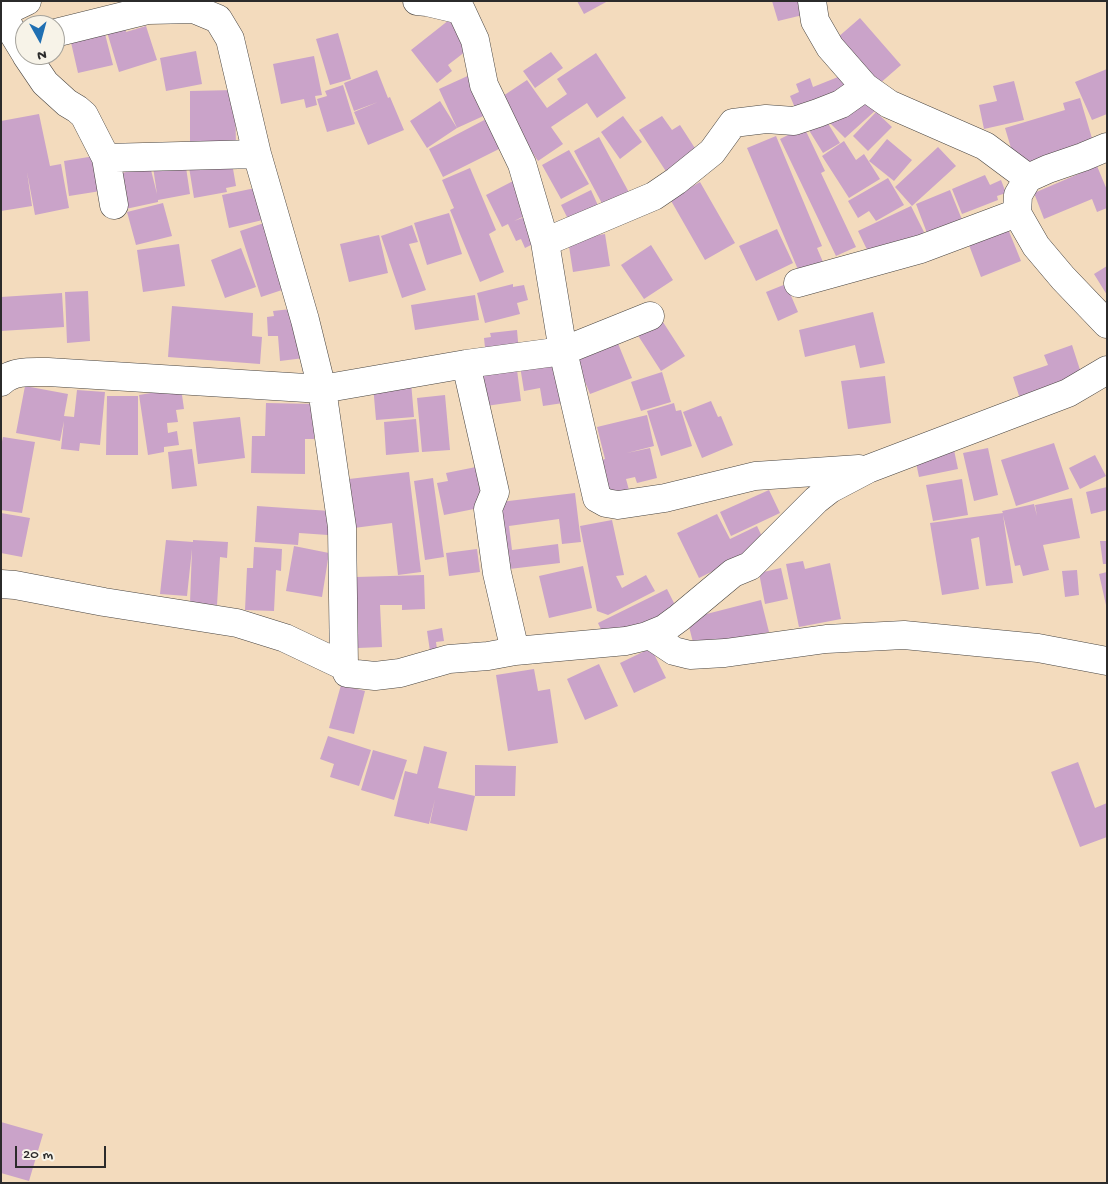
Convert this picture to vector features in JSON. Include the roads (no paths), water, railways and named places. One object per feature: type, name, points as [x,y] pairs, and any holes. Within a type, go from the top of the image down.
[{"type":"street","points":[[15,33],[1,12],[27,1]]},
{"type":"street","points":[[417,1],[461,10],[475,40],[484,85],[522,164],[545,242],[563,352],[597,498],[618,506],[665,498],[755,476],[868,469]]},
{"type":"street","points":[[812,1],[815,21],[830,47],[865,87],[889,104],[986,146],[1028,178]]},
{"type":"street","points":[[65,31],[148,10],[193,5],[218,19],[230,39],[257,154],[306,320],[322,389],[342,527],[344,666],[347,673],[375,676],[400,673],[449,659],[488,656],[515,651],[626,642],[650,635],[664,629],[733,573],[750,566],[816,500],[830,489],[868,469],[1068,393],[1107,370]]},
{"type":"street","points":[[34,65],[45,83],[67,103],[84,115],[106,158],[114,205]]},
{"type":"street","points":[[545,242],[654,196],[712,152],[733,124],[766,119],[794,121],[818,114],[841,104],[865,87]]},
{"type":"street","points":[[1107,147],[1028,178],[1018,195],[1017,213],[1036,246],[1063,278],[1107,324]]},
{"type":"street","points":[[106,158],[257,154]]},
{"type":"street","points":[[798,283],[921,249],[1017,213]]},
{"type":"street","points":[[1,382],[5,378],[22,372],[48,372],[322,389],[466,364],[563,352],[650,316]]},
{"type":"street","points":[[466,364],[495,492],[488,509],[497,573],[515,651]]},
{"type":"street","points":[[1,584],[237,623],[285,638],[344,666]]},
{"type":"street","points":[[650,635],[674,651],[690,655],[725,653],[826,639],[904,635],[1038,648],[1107,660]]}]
